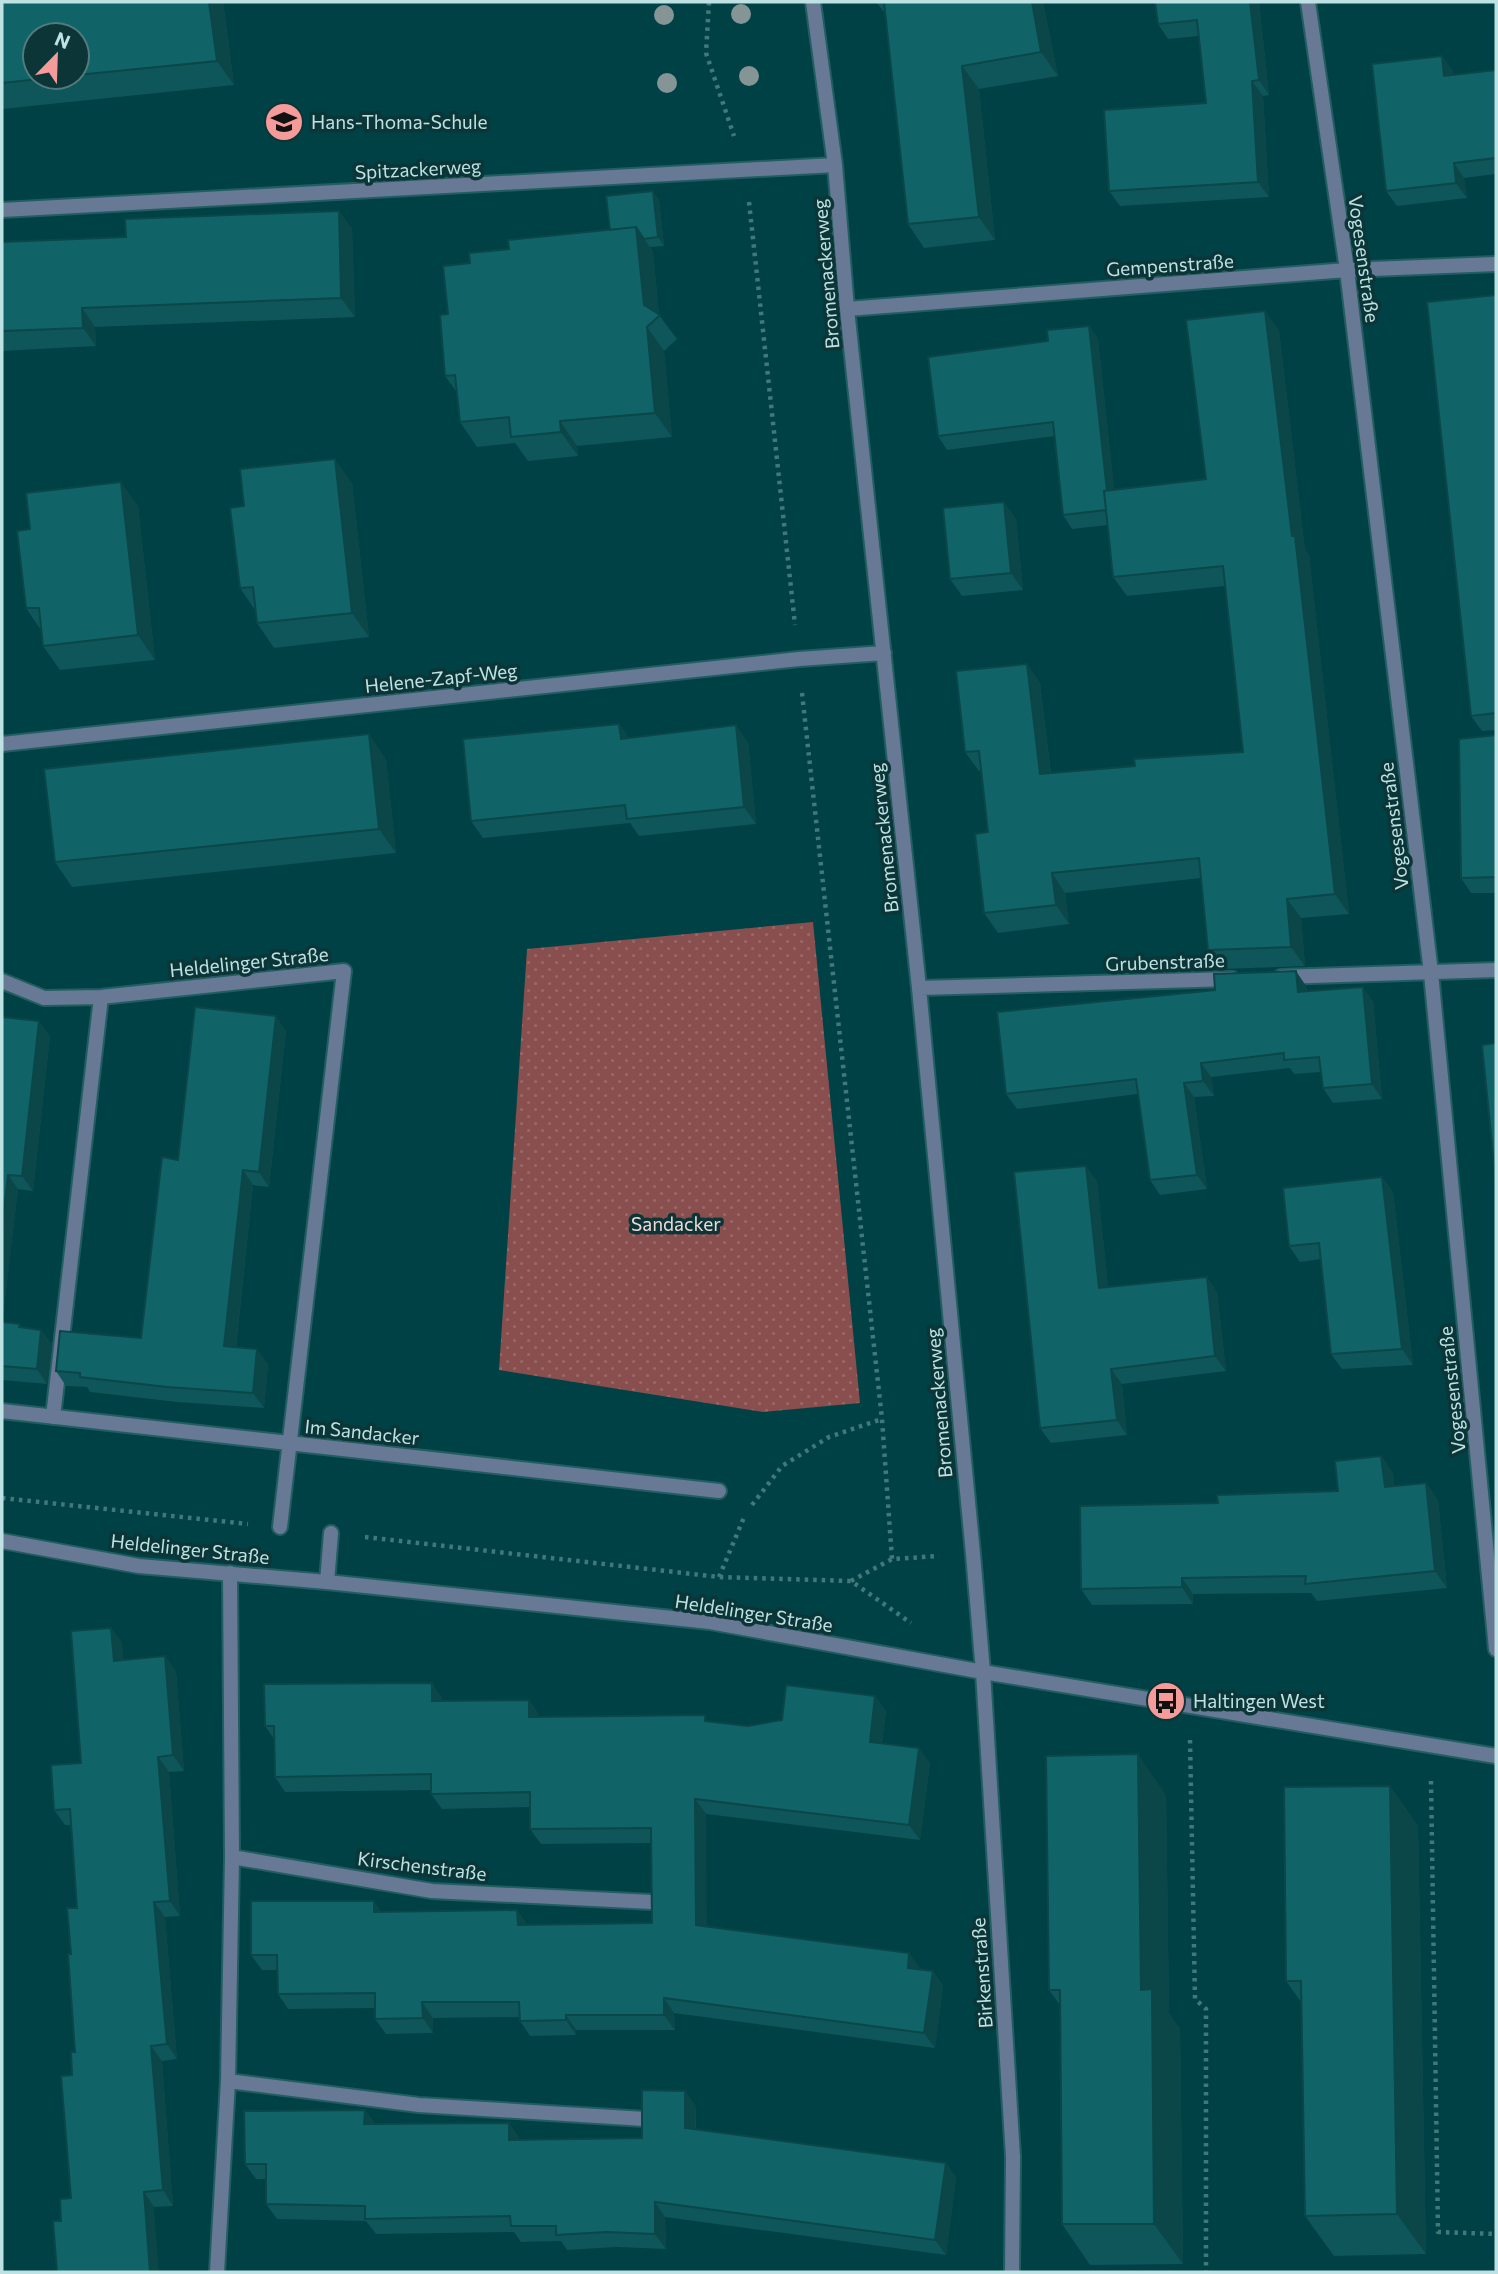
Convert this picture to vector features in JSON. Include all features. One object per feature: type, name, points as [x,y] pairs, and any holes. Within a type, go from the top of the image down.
[{"type":"street","name":"Bromenackerweg","points":[[813,2],[835,165],[847,309],[919,988],[983,1672]]},
{"type":"street","name":"Vogesenstraße","points":[[1308,2],[1348,270],[1431,973],[1496,1649]]},
{"type":"street","name":"Spitzackerweg","points":[[2,210],[746,172],[835,165]]},
{"type":"street","name":"Gempenstraße","points":[[847,309],[1348,270],[1496,264]]},
{"type":"street","name":"Helene-Zapf-Weg","points":[[2,744],[799,659],[884,653]]},
{"type":"street","name":"Grubenstraße","points":[[919,988],[1496,970]]},
{"type":"street","name":"Heldelinger Straße","points":[[2,981],[44,998],[101,997],[344,971],[281,1527]]},
{"type":"street","points":[[53,1417],[101,997]]},
{"type":"street","name":"Im Sandacker","points":[[2,1411],[719,1491]]},
{"type":"street","points":[[327,1582],[331,1533]]},
{"type":"street","name":"Heldelinger Straße","points":[[2,1541],[139,1566],[327,1582],[710,1622],[983,1672],[1496,1756]]},
{"type":"street","points":[[218,2272],[228,2081],[232,1857],[230,1573]]},
{"type":"street","name":"Birkenstraße","points":[[983,1672],[1013,2157],[1012,2272]]},
{"type":"street","name":"Kirschenstraße","points":[[232,1857],[432,1891],[652,1902]]},
{"type":"street","points":[[228,2081],[419,2105],[645,2119]]},
{"type":"path","points":[[709,2],[706,52],[746,172],[882,1419],[892,1559]]},
{"type":"path","points":[[719,1577],[745,1514],[782,1466],[829,1437],[882,1419]]},
{"type":"path","points":[[2,1498],[281,1527]]},
{"type":"path","points":[[331,1533],[719,1577],[851,1581],[892,1559],[973,1554]]},
{"type":"path","points":[[851,1581],[917,1627]]},
{"type":"path","points":[[1190,1704],[1195,1999],[1206,2009],[1206,2272]]},
{"type":"path","points":[[1430,1745],[1438,2232],[1496,2234]]},
{"type":"green space","name":"Sandacker","points":[[813,922],[860,1403],[763,1412],[499,1370],[527,949]]},
{"type":"building","points":[[2,2],[209,2],[217,61],[91,74],[91,21],[21,21],[21,81],[2,83]]},
{"type":"building","points":[[884,2],[1032,2],[1041,52],[962,66],[979,217],[908,224]]},
{"type":"building","points":[[1155,2],[1250,2],[1259,80],[1252,81],[1258,182],[1109,191],[1104,110],[1206,103],[1197,20],[1158,24]]},
{"type":"building","points":[[1442,56],[1444,76],[1496,70],[1496,158],[1454,163],[1456,183],[1386,191],[1372,64]]},
{"type":"building","points":[[653,191],[658,237],[644,239],[636,227],[610,230],[606,196]]},
{"type":"building","points":[[339,211],[341,298],[82,308],[83,328],[2,331],[2,242],[126,237],[125,219]]},
{"type":"building","points":[[636,227],[644,305],[660,315],[647,327],[655,413],[560,421],[561,432],[511,437],[509,417],[460,422],[455,375],[445,376],[440,315],[448,314],[443,266],[470,263],[469,253],[509,249],[508,240]]},
{"type":"building","points":[[1496,295],[1496,713],[1471,716],[1427,302]]},
{"type":"building","points":[[1265,311],[1292,536],[1295,536],[1335,894],[1287,899],[1291,947],[1208,950],[1199,858],[1052,873],[1056,905],[984,913],[975,834],[988,832],[979,751],[965,752],[956,671],[1027,664],[1040,774],[1135,766],[1134,759],[1243,752],[1223,566],[1113,577],[1104,491],[1206,479],[1186,320]]},
{"type":"building","points":[[1089,326],[1107,491],[1104,491],[1106,510],[1063,515],[1053,422],[938,436],[928,357],[1048,341],[1047,330]]},
{"type":"building","points":[[335,459],[352,613],[257,623],[253,587],[240,588],[230,508],[244,506],[240,469]]},
{"type":"building","points":[[121,482],[138,635],[43,646],[39,608],[26,608],[17,531],[30,529],[26,493]]},
{"type":"building","points":[[1004,502],[1011,573],[950,579],[943,508]]},
{"type":"building","points":[[619,724],[621,739],[736,725],[744,807],[627,819],[625,805],[471,821],[463,739]]},
{"type":"building","points":[[369,734],[379,829],[55,862],[44,769]]},
{"type":"building","points":[[1496,735],[1496,877],[1461,878],[1459,739]]},
{"type":"building","points":[[1296,971],[1298,992],[1363,987],[1372,1084],[1323,1088],[1319,1057],[1284,1060],[1284,1053],[1201,1063],[1203,1081],[1184,1083],[1197,1175],[1150,1180],[1136,1079],[1006,1094],[997,1012],[1215,990],[1214,974]]},
{"type":"building","points":[[195,1007],[276,1016],[259,1172],[243,1170],[224,1346],[257,1349],[253,1393],[167,1387],[80,1377],[80,1373],[56,1371],[60,1331],[141,1338],[162,1157],[178,1160]]},
{"type":"building","points":[[2,1017],[39,1021],[22,1176],[8,1175],[2,1226]]},
{"type":"building","points":[[1496,1043],[1496,1184],[1482,1045]]},
{"type":"building","points":[[1086,1166],[1099,1288],[1207,1277],[1215,1356],[1111,1369],[1117,1420],[1040,1428],[1014,1172]]},
{"type":"building","points":[[1382,1177],[1402,1349],[1331,1354],[1319,1243],[1289,1246],[1283,1188]]},
{"type":"building","points":[[2,1322],[41,1330],[37,1369],[2,1366]]},
{"type":"building","points":[[1381,1456],[1385,1487],[1426,1483],[1435,1571],[1305,1584],[1306,1576],[1182,1578],[1182,1587],[1081,1589],[1080,1506],[1218,1503],[1217,1495],[1338,1491],[1335,1461]]},
{"type":"building","points":[[111,1628],[114,1661],[165,1656],[173,1755],[158,1757],[170,1901],[154,1902],[167,2044],[151,2046],[163,2190],[144,2192],[150,2272],[57,2272],[53,2221],[61,2221],[60,2199],[71,2198],[61,2076],[72,2075],[71,2052],[75,2052],[67,1908],[77,1908],[70,1809],[54,1810],[51,1765],[81,1763],[71,1631]]},
{"type":"building","points":[[432,1683],[432,1701],[529,1700],[529,1717],[705,1715],[705,1721],[748,1726],[782,1720],[786,1685],[875,1696],[870,1742],[919,1748],[909,1825],[695,1799],[696,1925],[909,1953],[908,1968],[933,1971],[924,2033],[664,1998],[664,2015],[566,2015],[566,2020],[520,2021],[519,2002],[422,2002],[423,2018],[375,2019],[375,1993],[278,1994],[277,1955],[251,1955],[251,1901],[374,1901],[374,1912],[517,1910],[518,1925],[652,1923],[651,1828],[530,1829],[530,1792],[431,1794],[431,1774],[275,1777],[274,1726],[265,1726],[264,1684]]},
{"type":"building","points":[[1138,1754],[1141,1990],[1152,1989],[1154,2224],[1062,2224],[1060,1990],[1049,1990],[1046,1756]]},
{"type":"building","points":[[1390,1786],[1397,2214],[1305,2216],[1301,1981],[1286,1981],[1284,1787]]},
{"type":"building","points":[[642,2090],[685,2091],[685,2128],[946,2163],[935,2240],[655,2202],[655,2234],[606,2232],[556,2235],[556,2226],[511,2226],[510,2216],[365,2219],[365,2206],[266,2204],[266,2164],[245,2164],[244,2111],[365,2110],[364,2124],[509,2123],[509,2140],[642,2138]]},
{"type":"place","name":"Hans-Thoma-Schule","points":[[284,122]]},
{"type":"place","name":"Haltingen West","points":[[1166,1701]]}]
